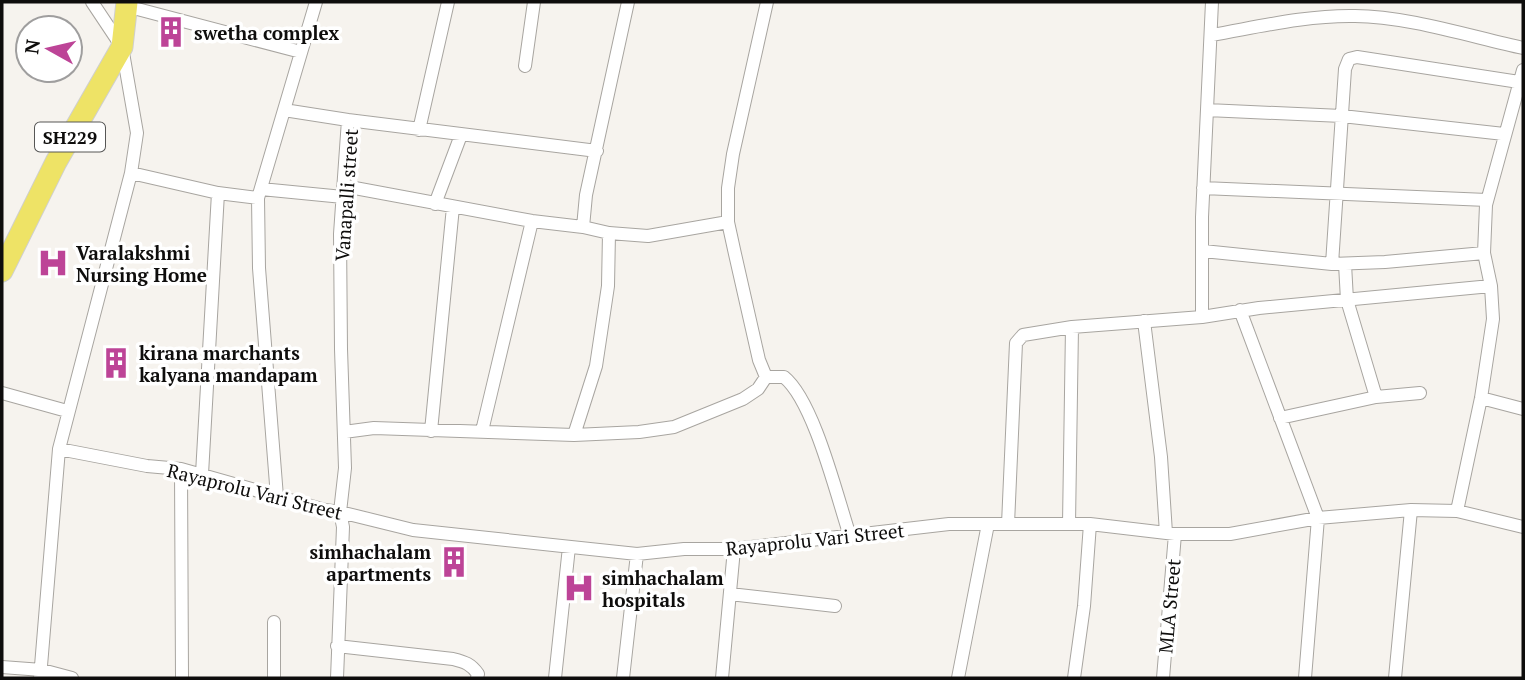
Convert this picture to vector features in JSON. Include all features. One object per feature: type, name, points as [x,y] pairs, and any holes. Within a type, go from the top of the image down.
[{"type":"main road","name":"SH229","points":[[2,271],[55,162],[122,47],[127,4]]},
{"type":"street","points":[[41,674],[58,449],[131,173],[137,133],[122,47],[92,2]]},
{"type":"street","points":[[277,497],[259,268],[259,193],[316,2]]},
{"type":"street","points":[[419,130],[448,2]]},
{"type":"street","points":[[525,66],[534,2]]},
{"type":"street","points":[[583,227],[586,195],[628,2]]},
{"type":"street","points":[[766,377],[759,360],[729,222],[728,188],[733,153],[767,2]]},
{"type":"street","points":[[1202,317],[1203,188],[1212,2]]},
{"type":"street","points":[[127,4],[301,52]]},
{"type":"street","points":[[1211,35],[1314,18],[1355,16],[1391,19],[1523,48]]},
{"type":"street","points":[[1376,397],[1339,264],[1337,192],[1345,69],[1349,59],[1357,57],[1521,76],[1487,200],[1485,253],[1493,319],[1481,398],[1457,511]]},
{"type":"street","points":[[284,110],[348,120]]},
{"type":"street","points":[[1207,110],[1342,116],[1504,134]]},
{"type":"street","name":"Vanapalli street","points":[[344,432],[340,234],[348,120],[597,150]]},
{"type":"street","points":[[435,204],[461,135]]},
{"type":"street","points":[[131,173],[218,193],[344,192],[609,233],[648,236],[729,222]]},
{"type":"street","points":[[1203,188],[1487,200]]},
{"type":"street","points":[[202,474],[218,193]]},
{"type":"street","points":[[430,431],[453,207]]},
{"type":"street","points":[[482,431],[532,222]]},
{"type":"street","points":[[573,435],[596,366],[608,286],[609,233]]},
{"type":"street","points":[[1203,251],[1339,264],[1485,253]]},
{"type":"street","points":[[1008,524],[1016,343],[1023,335],[1072,327],[1202,317],[1240,310],[1491,286]]},
{"type":"street","points":[[1240,310],[1318,518],[1305,678]]},
{"type":"street","name":"MLA Street","points":[[1144,321],[1170,534],[1163,678]]},
{"type":"street","points":[[1069,524],[1072,327]]},
{"type":"street","points":[[337,678],[344,432],[374,428],[573,435],[639,432],[674,427],[743,399],[758,389],[766,377]]},
{"type":"street","points":[[766,377],[784,377],[796,389],[815,430],[850,536]]},
{"type":"street","points":[[2,393],[67,411]]},
{"type":"street","points":[[1280,418],[1376,397],[1420,393]]},
{"type":"street","points":[[1481,398],[1523,409]]},
{"type":"street","name":"Rayaprolu Vari Street","points":[[58,449],[147,466],[181,469],[325,510],[413,530],[637,554],[684,549],[734,549],[949,524],[1090,524],[1170,534],[1230,534],[1318,518],[1411,510],[1457,511],[1523,527]]},
{"type":"street","points":[[181,469],[182,678]]},
{"type":"street","points":[[1395,678],[1411,510]]},
{"type":"street","points":[[958,678],[988,524]]},
{"type":"street","points":[[1074,678],[1084,606],[1090,524]]},
{"type":"street","points":[[555,678],[569,547]]},
{"type":"street","points":[[722,678],[734,549]]},
{"type":"street","points":[[623,678],[637,554]]},
{"type":"street","points":[[730,594],[835,606]]},
{"type":"street","points":[[274,622],[274,678]]},
{"type":"street","points":[[337,646],[453,659],[466,662],[474,668],[478,674],[477,678]]},
{"type":"street","points":[[2,667],[72,678]]},
{"type":"place","name":"swetha complex","points":[[171,32]]},
{"type":"place","name":"Varalakshmi Nursing Home","points":[[53,263]]},
{"type":"place","name":"kirana marchants kalyana mandapam","points":[[116,363]]},
{"type":"place","name":"simhachalam apartments","points":[[454,562]]},
{"type":"place","name":"simhachalam hospitals","points":[[579,588]]}]
